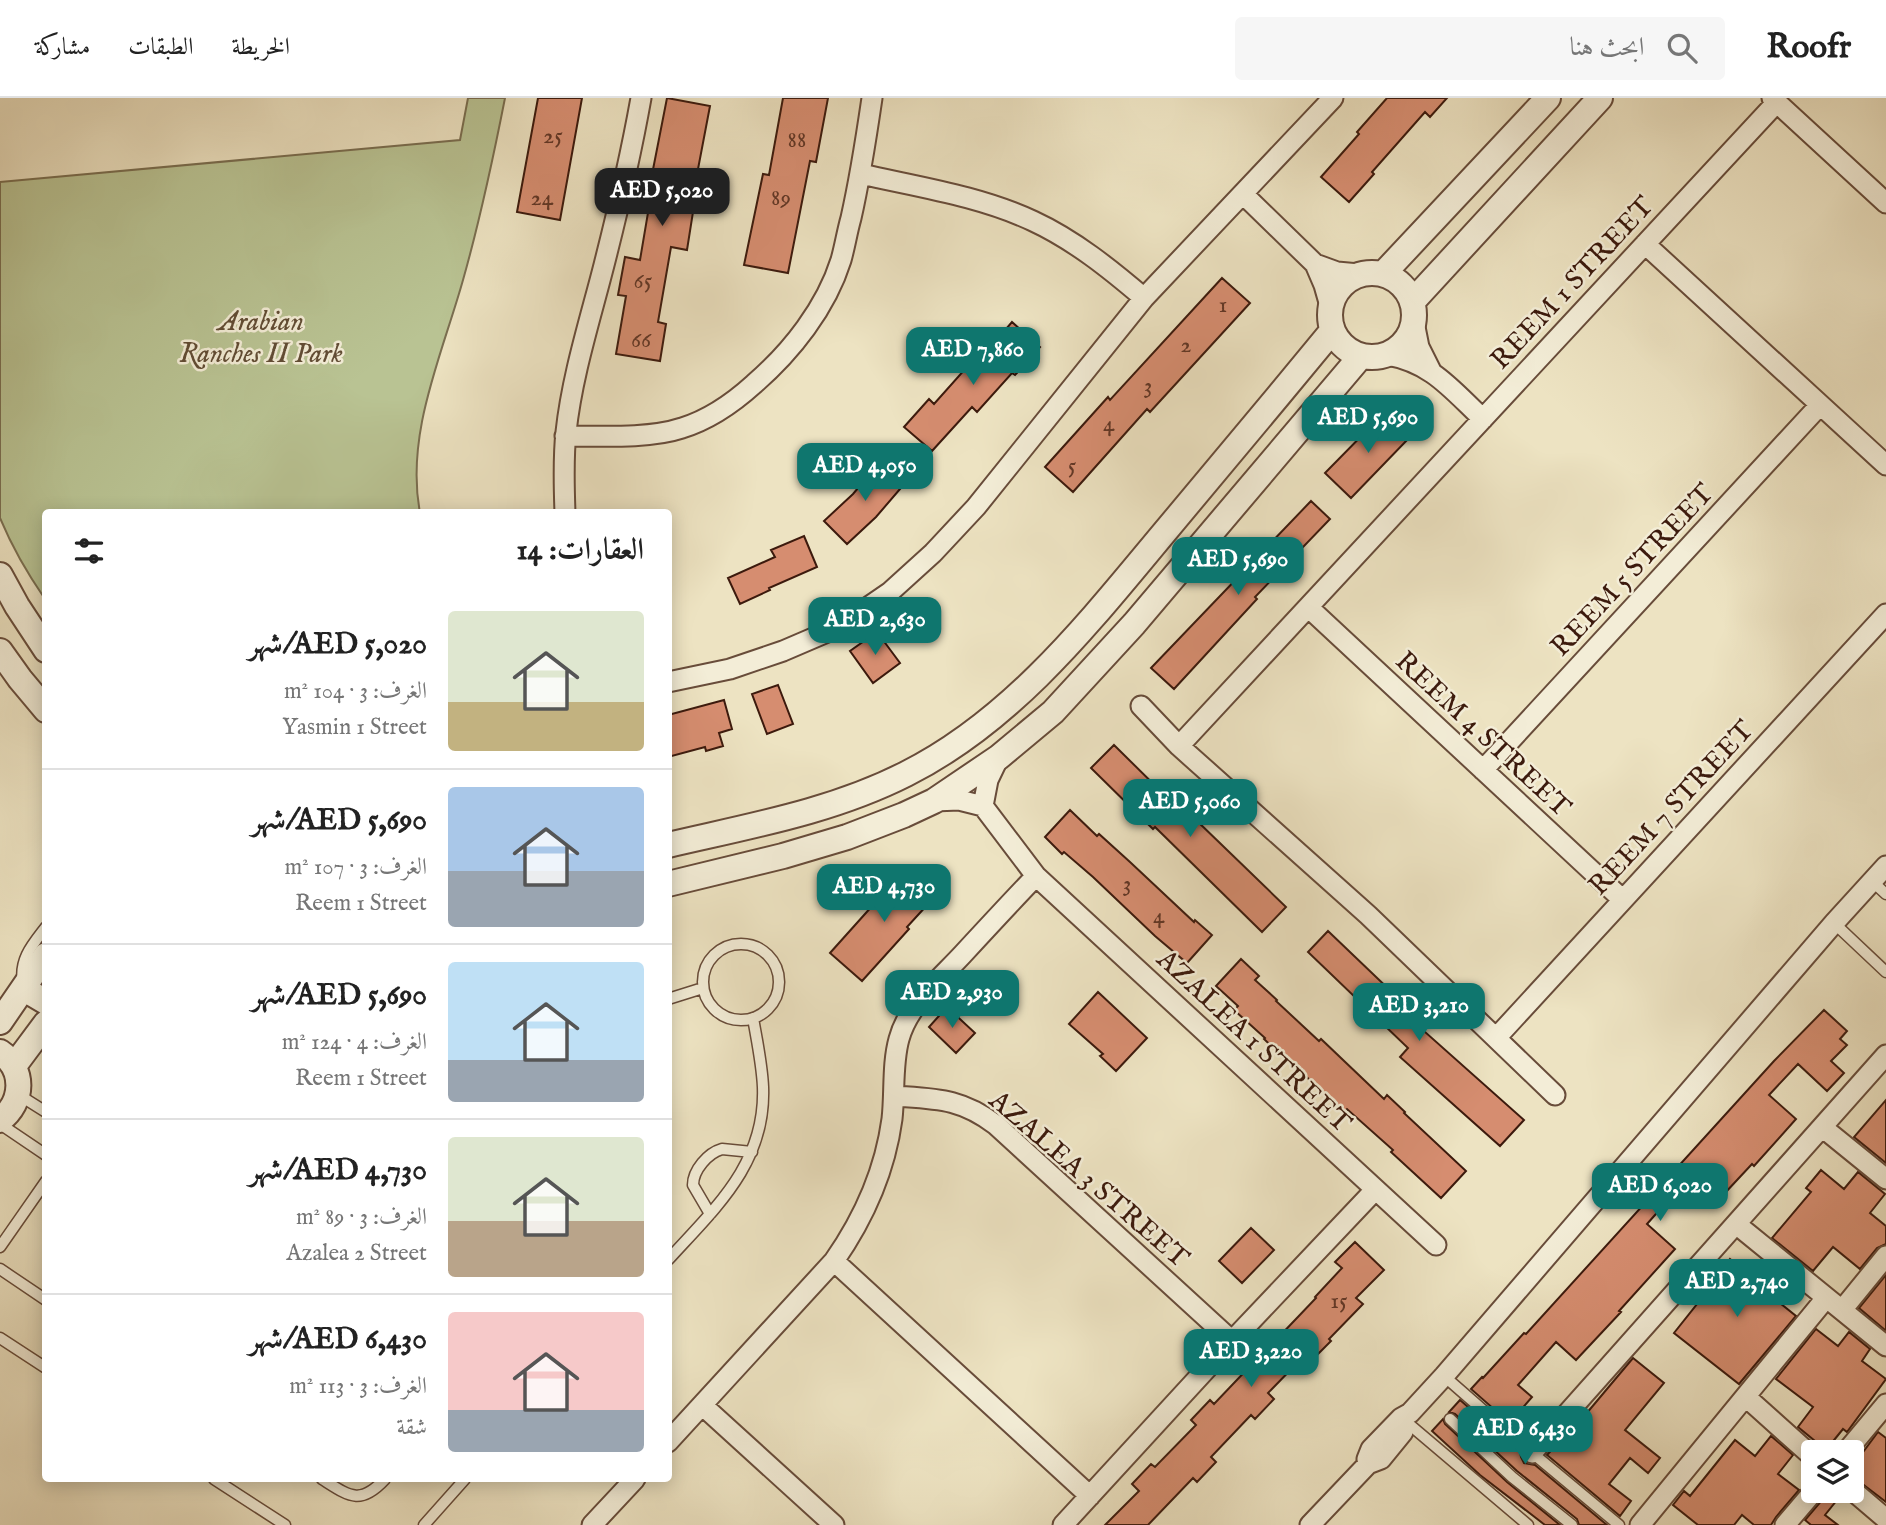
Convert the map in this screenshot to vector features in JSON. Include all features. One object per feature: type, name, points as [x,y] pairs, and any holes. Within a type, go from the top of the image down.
[{"type":"street","points":[[565,509],[565,436],[576,376],[618,210],[641,98]]},
{"type":"street","points":[[565,436],[640,435],[681,429],[716,413],[775,366],[798,338],[823,299],[841,260],[861,174],[872,98]]},
{"type":"street","points":[[672,681],[730,669],[783,651],[839,627],[890,592],[976,507],[1144,298],[1333,98]]},
{"type":"street","points":[[1483,419],[1431,371],[1409,360],[1387,355],[1361,356],[1349,351],[1339,343],[1332,331],[1330,306],[1340,286],[1349,279],[1371,274],[1548,98]]},
{"type":"street","points":[[1387,355],[1400,347],[1409,336],[1413,312],[1600,98]]},
{"type":"street","points":[[1774,100],[1886,203]]},
{"type":"street","name":"REEM 1 STREET","points":[[1179,746],[1645,244],[1774,100]]},
{"type":"street","points":[[861,174],[998,207],[1033,220],[1085,251],[1144,298]]},
{"type":"street","points":[[1243,194],[1315,264],[1330,306]]},
{"type":"street","points":[[1645,244],[1886,465]]},
{"type":"street","points":[[1315,264],[1337,272],[1396,279],[1406,289],[1419,347],[1431,371]]},
{"type":"street","points":[[672,844],[832,805],[908,773],[980,728],[1023,692],[1108,600],[1332,331]]},
{"type":"street","points":[[672,883],[783,856],[834,841],[904,815],[934,801],[999,757],[1053,712],[1135,624],[1361,356]]},
{"type":"street","name":"REEM 5 STREET","points":[[1483,770],[1820,405]]},
{"type":"street","points":[[0,575],[42,644]]},
{"type":"street","name":"REEM 4 STREET","points":[[1308,607],[1623,900]]},
{"type":"street","name":"REEM 7 STREET","points":[[1496,1038],[1886,614]]},
{"type":"street","points":[[0,652],[42,705]]},
{"type":"street","points":[[1141,705],[1179,746],[1368,915],[1555,1095]]},
{"type":"street","points":[[934,801],[959,800],[983,806],[988,780],[999,757]]},
{"type":"street","name":"AZALEA 1 STREET","points":[[983,806],[1036,876],[1436,1245]]},
{"type":"street","points":[[1310,1525],[1368,1464],[1371,1449],[1404,1415],[1410,1419],[1444,1376],[1835,923],[1879,888],[1886,866]]},
{"type":"street","points":[[672,1438],[835,1261],[853,1235],[878,1179],[886,1151],[899,1038],[911,1014],[927,992],[1036,876]]},
{"type":"street","points":[[0,1022],[23,984],[42,960]]},
{"type":"street","points":[[23,984],[42,999]]},
{"type":"street","points":[[0,1122],[14,1106],[18,1095],[18,1076],[7,1059],[42,1027]]},
{"type":"street","points":[[1532,1453],[1886,1055]]},
{"type":"street","name":"AZALEA 3 STREET","points":[[894,1096],[947,1101],[981,1114],[1232,1341]]},
{"type":"street","points":[[1822,1127],[1886,1179]]},
{"type":"street","points":[[1063,1525],[1375,1190]]},
{"type":"street","points":[[1735,1224],[1886,1346]]},
{"type":"street","points":[[1842,1310],[1886,1256]]},
{"type":"street","points":[[835,1261],[1090,1496]]},
{"type":"street","points":[[1640,1525],[1826,1298]]},
{"type":"street","points":[[1746,1397],[1801,1446]]},
{"type":"street","points":[[1856,1440],[1886,1404]]},
{"type":"street","points":[[702,1405],[834,1525]]},
{"type":"street","points":[[592,1525],[632,1482]]},
{"type":"street","points":[[1864,1500],[1886,1519]]},
{"type":"street","points":[[1785,1525],[1804,1503]]},
{"type":"lane","points":[[1835,923],[1886,972]]},
{"type":"lane","points":[[23,984],[21,972],[24,959],[42,933]]},
{"type":"lane","points":[[739,944],[754,946],[768,954],[777,967],[780,982],[776,998],[767,1010],[753,1018],[737,1020],[721,1015],[709,1003],[704,988],[704,972],[712,958],[723,948],[739,944]]},
{"type":"lane","points":[[23,984],[42,950]]},
{"type":"lane","points":[[672,998],[704,988]]},
{"type":"lane","points":[[672,1256],[727,1196],[752,1152],[761,1121],[763,1089],[753,1018]]},
{"type":"lane","points":[[18,1095],[42,1110]]},
{"type":"lane","points":[[0,1122],[42,1152]]},
{"type":"lane","points":[[710,1214],[693,1185],[697,1170],[717,1150],[752,1152]]},
{"type":"lane","points":[[0,1247],[42,1187]]},
{"type":"lane","points":[[0,1269],[42,1297]]},
{"type":"lane","points":[[0,1338],[42,1365]]},
{"type":"lane","points":[[1444,1376],[1619,1525]]},
{"type":"lane","points":[[1410,1419],[1528,1525]]},
{"type":"lane","points":[[1450,1419],[1512,1477],[1572,1525]]},
{"type":"lane","points":[[219,1482],[285,1525]]},
{"type":"lane","points":[[327,1482],[349,1495],[361,1496],[373,1492],[382,1482]]},
{"type":"lane","points":[[424,1525],[463,1482]]},
{"type":"green space","name":"Arabian Ranches II Park","points":[[468,98],[505,98],[475,235],[421,424],[417,454],[420,509],[42,509],[42,594],[20,560],[0,518],[0,182],[460,140]]},
{"type":"building","points":[[538,98],[582,98],[560,220],[517,212]]},
{"type":"building","points":[[667,98],[710,106],[690,211],[693,212],[687,250],[671,247],[658,322],[666,324],[660,361],[616,354],[626,296],[618,295],[625,257],[640,260],[651,195],[648,195]]},
{"type":"building","points":[[783,98],[828,98],[816,162],[810,161],[788,273],[744,265],[763,174],[769,175]]},
{"type":"building","points":[[1387,98],[1447,98],[1430,117],[1425,112],[1349,202],[1321,177]]},
{"type":"building","points":[[1222,278],[1250,303],[1150,412],[1147,409],[1073,492],[1045,467]]},
{"type":"building","points":[[1012,322],[1040,347],[977,412],[972,407],[932,451],[904,427],[929,399],[934,404],[974,359],[978,362]]},
{"type":"building","points":[[1385,412],[1410,437],[1351,498],[1325,473]]},
{"type":"building","points":[[881,461],[906,482],[876,517],[847,544],[824,521],[853,494]]},
{"type":"building","points":[[1311,501],[1330,519],[1255,597],[1257,599],[1174,689],[1151,668]]},
{"type":"building","points":[[804,536],[817,567],[740,604],[728,578],[775,557],[771,550]]},
{"type":"building","points":[[877,632],[900,663],[873,683],[850,651]]},
{"type":"building","points":[[778,685],[793,724],[767,734],[752,694]]},
{"type":"building","points":[[724,700],[732,729],[719,733],[723,746],[706,751],[705,747],[672,756],[672,714]]},
{"type":"building","points":[[1114,745],[1193,823],[1196,820],[1286,907],[1262,932],[1091,768]]},
{"type":"building","points":[[1070,810],[1194,922],[1195,920],[1212,935],[1187,963],[1045,837]]},
{"type":"building","points":[[908,866],[939,892],[862,981],[830,953]]},
{"type":"building","points":[[1328,931],[1420,1019],[1416,1024],[1524,1120],[1500,1146],[1400,1057],[1408,1048],[1308,952]]},
{"type":"building","points":[[1241,959],[1259,976],[1255,980],[1276,1001],[1384,1099],[1387,1095],[1466,1171],[1441,1198],[1391,1152],[1393,1150],[1347,1109],[1344,1112],[1234,1010],[1238,1006],[1216,986]]},
{"type":"building","points":[[1098,992],[1147,1038],[1116,1071],[1100,1056],[1103,1054],[1069,1024]]},
{"type":"building","points":[[947,1007],[975,1033],[956,1053],[929,1027]]},
{"type":"building","points":[[1824,1010],[1847,1031],[1840,1039],[1847,1045],[1831,1061],[1844,1073],[1827,1091],[1798,1064],[1769,1095],[1796,1119],[1754,1166],[1752,1164],[1724,1194],[1696,1169],[1647,1224],[1675,1249],[1576,1360],[1556,1342],[1518,1385],[1532,1397],[1519,1412],[1537,1429],[1528,1439],[1471,1389],[1524,1333],[1526,1334],[1774,1061]]},
{"type":"building","points":[[1886,1100],[1886,1163],[1854,1137]]},
{"type":"building","points":[[1821,1170],[1844,1189],[1858,1172],[1885,1194],[1870,1213],[1886,1226],[1886,1244],[1877,1248],[1860,1269],[1833,1247],[1813,1271],[1772,1238],[1811,1192],[1806,1188]]},
{"type":"building","points":[[1251,1228],[1274,1250],[1242,1283],[1219,1261]]},
{"type":"building","points":[[1355,1242],[1384,1270],[1356,1298],[1363,1304],[1329,1339],[1331,1341],[1311,1361],[1305,1355],[1268,1393],[1274,1399],[1255,1419],[1251,1415],[1211,1457],[1216,1462],[1197,1482],[1193,1478],[1148,1525],[1105,1525],[1139,1491],[1132,1484],[1151,1464],[1155,1467],[1196,1425],[1191,1420],[1210,1400],[1214,1404],[1254,1362],[1248,1356],[1267,1336],[1274,1342],[1316,1298],[1342,1268],[1335,1262]]},
{"type":"building","points":[[1730,1259],[1755,1278],[1766,1264],[1788,1282],[1775,1299],[1796,1316],[1739,1384],[1674,1333]]},
{"type":"building","points":[[1886,1275],[1886,1329],[1885,1330],[1859,1308]]},
{"type":"building","points":[[1816,1329],[1838,1346],[1849,1332],[1870,1349],[1862,1361],[1886,1379],[1847,1432],[1843,1429],[1834,1440],[1814,1440],[1798,1427],[1813,1407],[1776,1379]]},
{"type":"building","points":[[1633,1358],[1664,1383],[1625,1430],[1660,1458],[1648,1473],[1630,1458],[1609,1484],[1631,1501],[1620,1516],[1547,1455],[1558,1443],[1560,1445]]},
{"type":"building","points":[[1460,1400],[1520,1452],[1524,1463],[1535,1465],[1607,1525],[1579,1525],[1577,1519],[1517,1471],[1455,1414],[1449,1412]]},
{"type":"building","points":[[1443,1419],[1445,1424],[1507,1482],[1560,1525],[1545,1525],[1480,1475],[1432,1431]]},
{"type":"building","points":[[1878,1432],[1886,1438],[1886,1502],[1864,1485],[1864,1451]]},
{"type":"building","points":[[1771,1436],[1793,1455],[1778,1474],[1799,1490],[1771,1525],[1754,1525],[1742,1515],[1734,1525],[1698,1525],[1673,1505],[1684,1491],[1690,1496],[1735,1440],[1755,1456]]},
{"type":"building","points":[[1820,1503],[1835,1503],[1825,1515],[1838,1525],[1811,1525],[1805,1520]]}]
